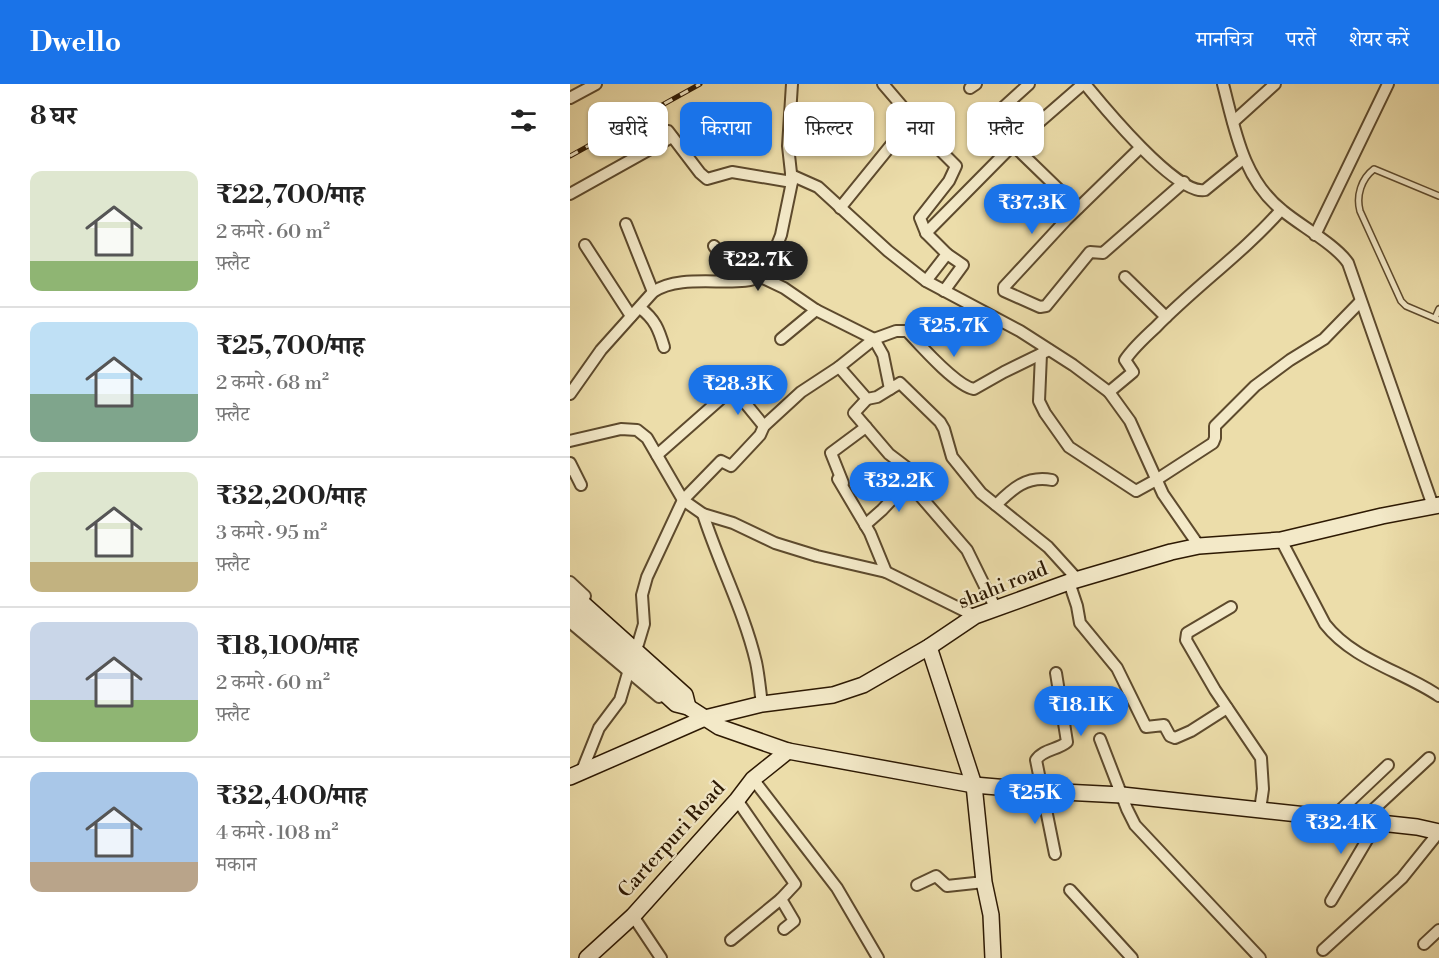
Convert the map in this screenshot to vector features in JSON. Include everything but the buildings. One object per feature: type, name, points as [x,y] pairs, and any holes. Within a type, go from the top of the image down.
[{"type":"main road","name":"shahi road","points":[[575,775],[705,718],[762,704],[847,691],[878,678],[975,616],[1073,581],[1151,557],[1199,546],[1281,540],[1436,505]]},
{"type":"main road","points":[[570,592],[683,702],[720,727],[788,751],[974,785],[1122,795],[1417,827],[1439,832]]},
{"type":"main road","points":[[570,608],[663,683]]},
{"type":"main road","points":[[929,647],[974,785],[984,882],[991,915],[993,958]]},
{"type":"main road","name":"Carterpuri Road","points":[[587,958],[633,916],[737,800],[753,779],[788,751]]},
{"type":"street","points":[[570,98],[596,84]]},
{"type":"street","points":[[761,278],[766,273],[781,235],[791,179],[788,146],[792,84]]},
{"type":"street","points":[[883,84],[898,102]]},
{"type":"street","points":[[1009,102],[1029,84]]},
{"type":"street","points":[[1044,118],[1084,84],[1140,148],[1198,190],[1203,191],[1244,159]]},
{"type":"street","points":[[1223,84],[1244,159],[1260,187],[1281,210],[1345,258],[1436,505]]},
{"type":"street","points":[[1233,122],[1275,84]]},
{"type":"street","points":[[1315,236],[1388,84]]},
{"type":"street","points":[[570,194],[670,134],[707,179],[732,172],[743,172],[791,179],[818,187],[888,251],[926,281],[1020,331],[1045,352],[1081,370],[1109,392],[1130,421],[1156,480],[1173,511],[1199,546]]},
{"type":"street","points":[[1140,148],[1078,208],[1020,269],[1004,287],[1004,291],[1041,307],[1046,306],[1090,252],[1102,253],[1184,182]]},
{"type":"street","points":[[840,208],[886,151]]},
{"type":"street","points":[[944,291],[963,265],[947,254],[926,232],[920,218],[949,181],[956,166],[946,156]]},
{"type":"street","points":[[926,232],[1002,156]]},
{"type":"street","points":[[1024,156],[1078,208]]},
{"type":"street","points":[[1109,392],[1133,372],[1125,362],[1126,358],[1166,317],[1246,246],[1281,210]]},
{"type":"street","points":[[626,224],[653,292]]},
{"type":"street","points":[[585,244],[635,312],[656,322],[664,347]]},
{"type":"street","points":[[714,246],[740,280]]},
{"type":"street","points":[[926,281],[947,254]]},
{"type":"street","points":[[1125,277],[1166,317]]},
{"type":"street","points":[[572,386],[653,292],[671,283],[761,278],[784,288],[816,310],[874,339],[883,355],[890,389]]},
{"type":"street","points":[[1045,352],[1039,401],[1045,413],[1067,445],[1134,490],[1138,490],[1213,443],[1215,426],[1240,399],[1272,373],[1324,339],[1360,302]]},
{"type":"street","points":[[781,339],[816,310]]},
{"type":"street","points":[[638,644],[644,624],[643,586],[683,500],[721,461],[731,465],[760,435],[764,426],[801,392],[839,367],[874,339],[896,331],[907,331],[963,385],[974,389],[1045,352]]},
{"type":"street","points":[[839,367],[867,399]]},
{"type":"street","points":[[865,525],[915,476],[888,454],[854,413],[867,399],[877,397],[900,383],[932,413],[944,429],[955,462],[981,493],[1048,547],[1073,581],[1080,623],[1117,668],[1146,727],[1164,725],[1170,736],[1175,738],[1227,708]]},
{"type":"street","points":[[657,455],[734,388],[764,426]]},
{"type":"street","points":[[866,427],[831,453],[844,482],[840,482],[865,525],[886,572]]},
{"type":"street","points":[[570,441],[621,429],[637,430],[647,438],[683,500],[703,514],[733,523],[775,543],[817,556],[886,572],[975,616]]},
{"type":"street","points":[[570,464],[581,485]]},
{"type":"street","points":[[996,505],[1021,484],[1040,478],[1052,480]]},
{"type":"street","points":[[909,483],[967,550],[996,609]]},
{"type":"street","points":[[703,514],[712,544],[747,632],[756,663],[762,704]]},
{"type":"street","points":[[1281,540],[1325,624],[1334,635],[1345,645],[1439,696]]},
{"type":"street","points":[[570,582],[683,687],[683,702],[660,698],[570,622]]},
{"type":"street","points":[[1231,607],[1187,633],[1186,640],[1227,708],[1261,758],[1263,789],[1260,810]]},
{"type":"street","points":[[575,775],[599,728],[620,699],[628,673]]},
{"type":"street","points":[[1055,854],[1037,763],[1038,757],[1064,745],[1067,740],[1056,673]]},
{"type":"street","points":[[1100,739],[1135,825],[1260,958]]},
{"type":"street","points":[[1331,901],[1369,822],[1429,758]]},
{"type":"street","points":[[1332,818],[1388,765]]},
{"type":"street","points":[[753,779],[837,888],[878,958]]},
{"type":"street","points":[[731,940],[794,887],[794,882],[737,800]]},
{"type":"street","points":[[1323,950],[1402,878],[1439,832]]},
{"type":"street","points":[[917,885],[936,876],[947,886],[984,882]]},
{"type":"street","points":[[1070,890],[1132,958]]},
{"type":"street","points":[[782,899],[794,921],[784,929]]},
{"type":"street","points":[[633,916],[661,958]]},
{"type":"street","points":[[1424,944],[1439,930]]},
{"type":"lane","points":[[1439,196],[1374,169],[1368,174],[1357,197],[1360,211],[1401,301],[1406,306],[1437,319],[1439,309]]},
{"type":"railway","points":[[570,156],[700,84]]}]
